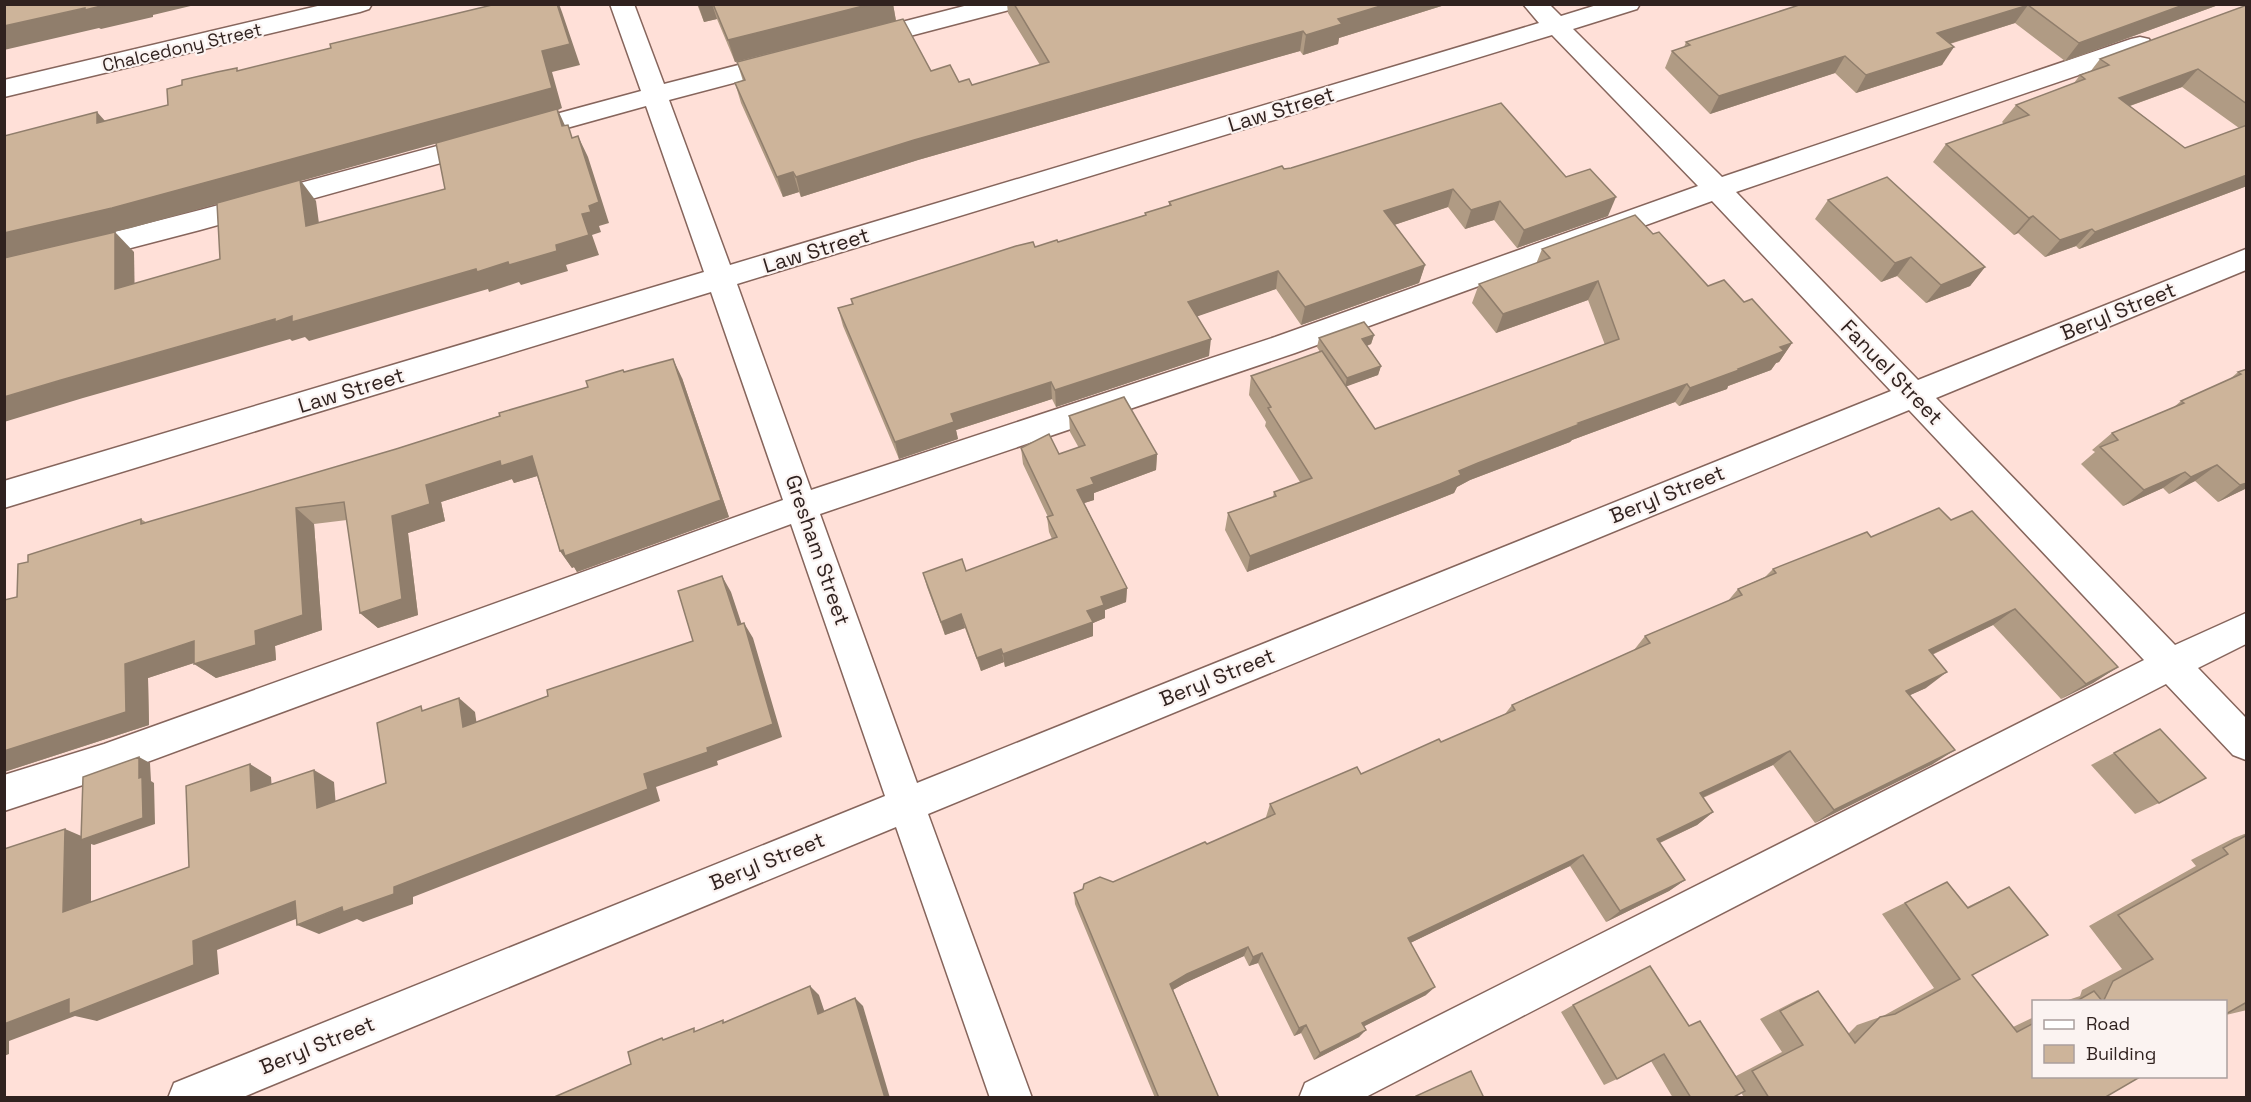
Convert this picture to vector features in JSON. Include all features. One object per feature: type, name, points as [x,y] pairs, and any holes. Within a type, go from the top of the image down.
[{"type":"street","name":"Chalcedony Street","points":[[4,89],[360,4]]},
{"type":"street","name":"Gresham Street","points":[[622,4],[803,506],[906,805],[1011,1098]]},
{"type":"street","points":[[846,45],[1004,4]]},
{"type":"street","name":"Fanuel Street","points":[[1535,4],[1717,189],[2247,742]]},
{"type":"street","name":"Law Street","points":[[4,495],[1628,4]]},
{"type":"street","points":[[4,793],[104,761],[803,506],[1285,345],[1717,189],[2169,35]]},
{"type":"street","points":[[4,271],[132,240],[654,94],[812,54]]},
{"type":"street","name":"Beryl Street","points":[[189,1098],[1913,393],[2247,259]]},
{"type":"street","points":[[1320,1098],[2170,664],[2247,628]]},
{"type":"building","points":[[4,4],[109,4],[4,26]]},
{"type":"building","points":[[496,4],[557,4],[570,44],[542,51],[552,88],[112,208],[4,233],[4,136],[97,112],[97,123],[168,105],[167,89],[182,85],[182,80],[237,68],[237,71],[331,48],[330,44]]},
{"type":"building","points":[[713,4],[871,4],[728,40]]},
{"type":"building","points":[[1014,4],[1387,4],[1338,19],[1342,24],[1306,35],[1303,31],[1248,46],[914,140],[796,177],[793,172],[777,177],[735,83],[745,80],[737,62],[903,19],[931,71],[950,65],[959,82],[969,79],[972,85],[1049,62]]},
{"type":"building","points":[[1802,4],[2186,4],[2079,43],[2028,5],[1937,33],[1954,47],[1866,75],[1845,56],[1719,96],[1672,51],[1690,45],[1686,42]]},
{"type":"building","points":[[2247,5],[2247,104],[2198,69],[2119,98],[2185,148],[2247,125],[2247,175],[2095,232],[2092,229],[2060,240],[2033,216],[2029,218],[1946,144],[2029,115],[2016,105],[2085,79],[2080,75],[2109,65],[2100,59]]},
{"type":"building","points":[[1501,103],[1566,177],[1590,169],[1616,197],[1524,230],[1500,201],[1471,210],[1453,189],[1384,211],[1425,265],[1305,307],[1278,271],[1188,302],[1211,339],[1055,390],[1051,382],[951,414],[954,422],[895,442],[838,308],[853,304],[851,299],[1016,246],[1033,242],[1035,247],[1057,240],[1058,242],[1146,215],[1145,213],[1171,205],[1169,202],[1282,166],[1284,169],[1291,168]]},
{"type":"building","points":[[557,109],[562,126],[568,125],[572,138],[578,136],[599,202],[589,206],[591,212],[582,214],[589,235],[556,245],[557,251],[509,265],[508,262],[477,272],[476,269],[292,322],[292,316],[275,322],[275,319],[4,397],[4,258],[115,232],[115,289],[220,259],[217,203],[300,180],[306,226],[445,189],[436,143]]},
{"type":"building","points":[[1887,177],[1985,267],[1941,285],[1911,257],[1895,263],[1828,200]]},
{"type":"building","points":[[1635,215],[1653,234],[1659,232],[1708,286],[1724,280],[1744,302],[1752,299],[1792,343],[1780,347],[1784,351],[1739,370],[1690,388],[1687,384],[1578,423],[1580,424],[1459,471],[1461,475],[1440,484],[1250,556],[1228,513],[1276,496],[1274,492],[1312,478],[1268,408],[1271,407],[1251,376],[1322,351],[1375,429],[1619,339],[1598,281],[1503,314],[1479,284],[1550,258],[1542,249]]},
{"type":"building","points":[[1364,322],[1374,335],[1362,339],[1381,366],[1347,378],[1319,338]]},
{"type":"building","points":[[673,359],[721,500],[565,556],[563,550],[560,551],[532,456],[501,466],[500,461],[426,485],[430,504],[392,516],[402,599],[360,613],[344,502],[296,508],[303,615],[255,631],[256,645],[194,664],[194,641],[125,664],[126,712],[4,751],[4,600],[17,597],[18,564],[28,562],[28,555],[141,519],[141,524],[396,449],[500,416],[499,413],[588,387],[586,381]]},
{"type":"building","points":[[2247,369],[2247,483],[2240,485],[2217,465],[2191,477],[2185,472],[2144,490],[2100,447],[2118,440],[2112,433],[2184,403],[2181,401],[2241,374],[2238,372]]},
{"type":"building","points":[[1124,397],[1157,454],[1091,478],[1094,484],[1077,490],[1127,588],[1101,597],[1104,605],[1087,611],[1093,622],[1003,654],[1001,649],[977,658],[961,614],[941,622],[923,573],[962,559],[966,571],[1057,537],[1047,517],[1053,515],[1021,448],[1049,434],[1059,454],[1085,445],[1069,416]]},
{"type":"building","points":[[1939,508],[1951,520],[1972,511],[2118,667],[2086,684],[2015,609],[1929,650],[1947,672],[1906,691],[1955,750],[1834,810],[1790,751],[1700,793],[1713,812],[1657,839],[1685,880],[1620,911],[1583,855],[1408,938],[1435,987],[1362,1023],[1366,1030],[1320,1053],[1306,1025],[1299,1028],[1262,953],[1253,957],[1248,947],[1187,974],[1170,984],[1219,1098],[1159,1098],[1074,893],[1083,889],[1084,884],[1100,877],[1113,882],[1275,814],[1270,804],[1357,767],[1361,774],[1439,739],[1441,742],[1515,710],[1512,705],[1650,643],[1645,636],[1742,595],[1738,589],[1776,573],[1773,569],[1867,532],[1871,537]]},
{"type":"building","points":[[722,576],[738,625],[744,623],[773,724],[707,748],[708,752],[644,774],[648,789],[394,887],[394,894],[343,912],[342,907],[297,925],[295,901],[193,941],[194,965],[69,1014],[69,999],[4,1024],[4,849],[65,829],[63,912],[189,867],[186,786],[250,764],[251,791],[314,770],[317,808],[386,783],[377,723],[421,706],[422,711],[459,698],[463,727],[548,696],[547,690],[693,641],[678,591]]},
{"type":"building","points":[[2160,729],[2206,778],[2159,803],[2114,753]]},
{"type":"building","points":[[139,757],[143,818],[81,840],[83,777]]},
{"type":"building","points":[[2247,835],[2247,1002],[2227,1013],[2227,1000],[2104,1000],[2113,981],[2153,959],[2118,915],[2228,854],[2223,848]]},
{"type":"building","points":[[1947,882],[1968,908],[2009,887],[2048,935],[1972,975],[2017,1032],[2032,1024],[2032,1078],[2138,1078],[2104,1098],[1769,1098],[1752,1071],[1803,1045],[1780,1011],[1818,991],[1855,1043],[1880,1017],[1895,1014],[1960,979],[1905,903]]},
{"type":"building","points":[[1650,966],[1689,1026],[1700,1021],[1745,1091],[1732,1098],[1691,1098],[1664,1054],[1617,1079],[1573,1005]]},
{"type":"building","points":[[810,986],[818,1014],[855,998],[885,1098],[552,1098],[631,1064],[628,1052],[694,1028],[694,1032],[723,1020],[723,1023]]},
{"type":"building","points":[[2094,991],[2101,1000],[2078,1000]]},
{"type":"building","points":[[1471,1071],[1484,1098],[1417,1098],[1416,1096]]}]
